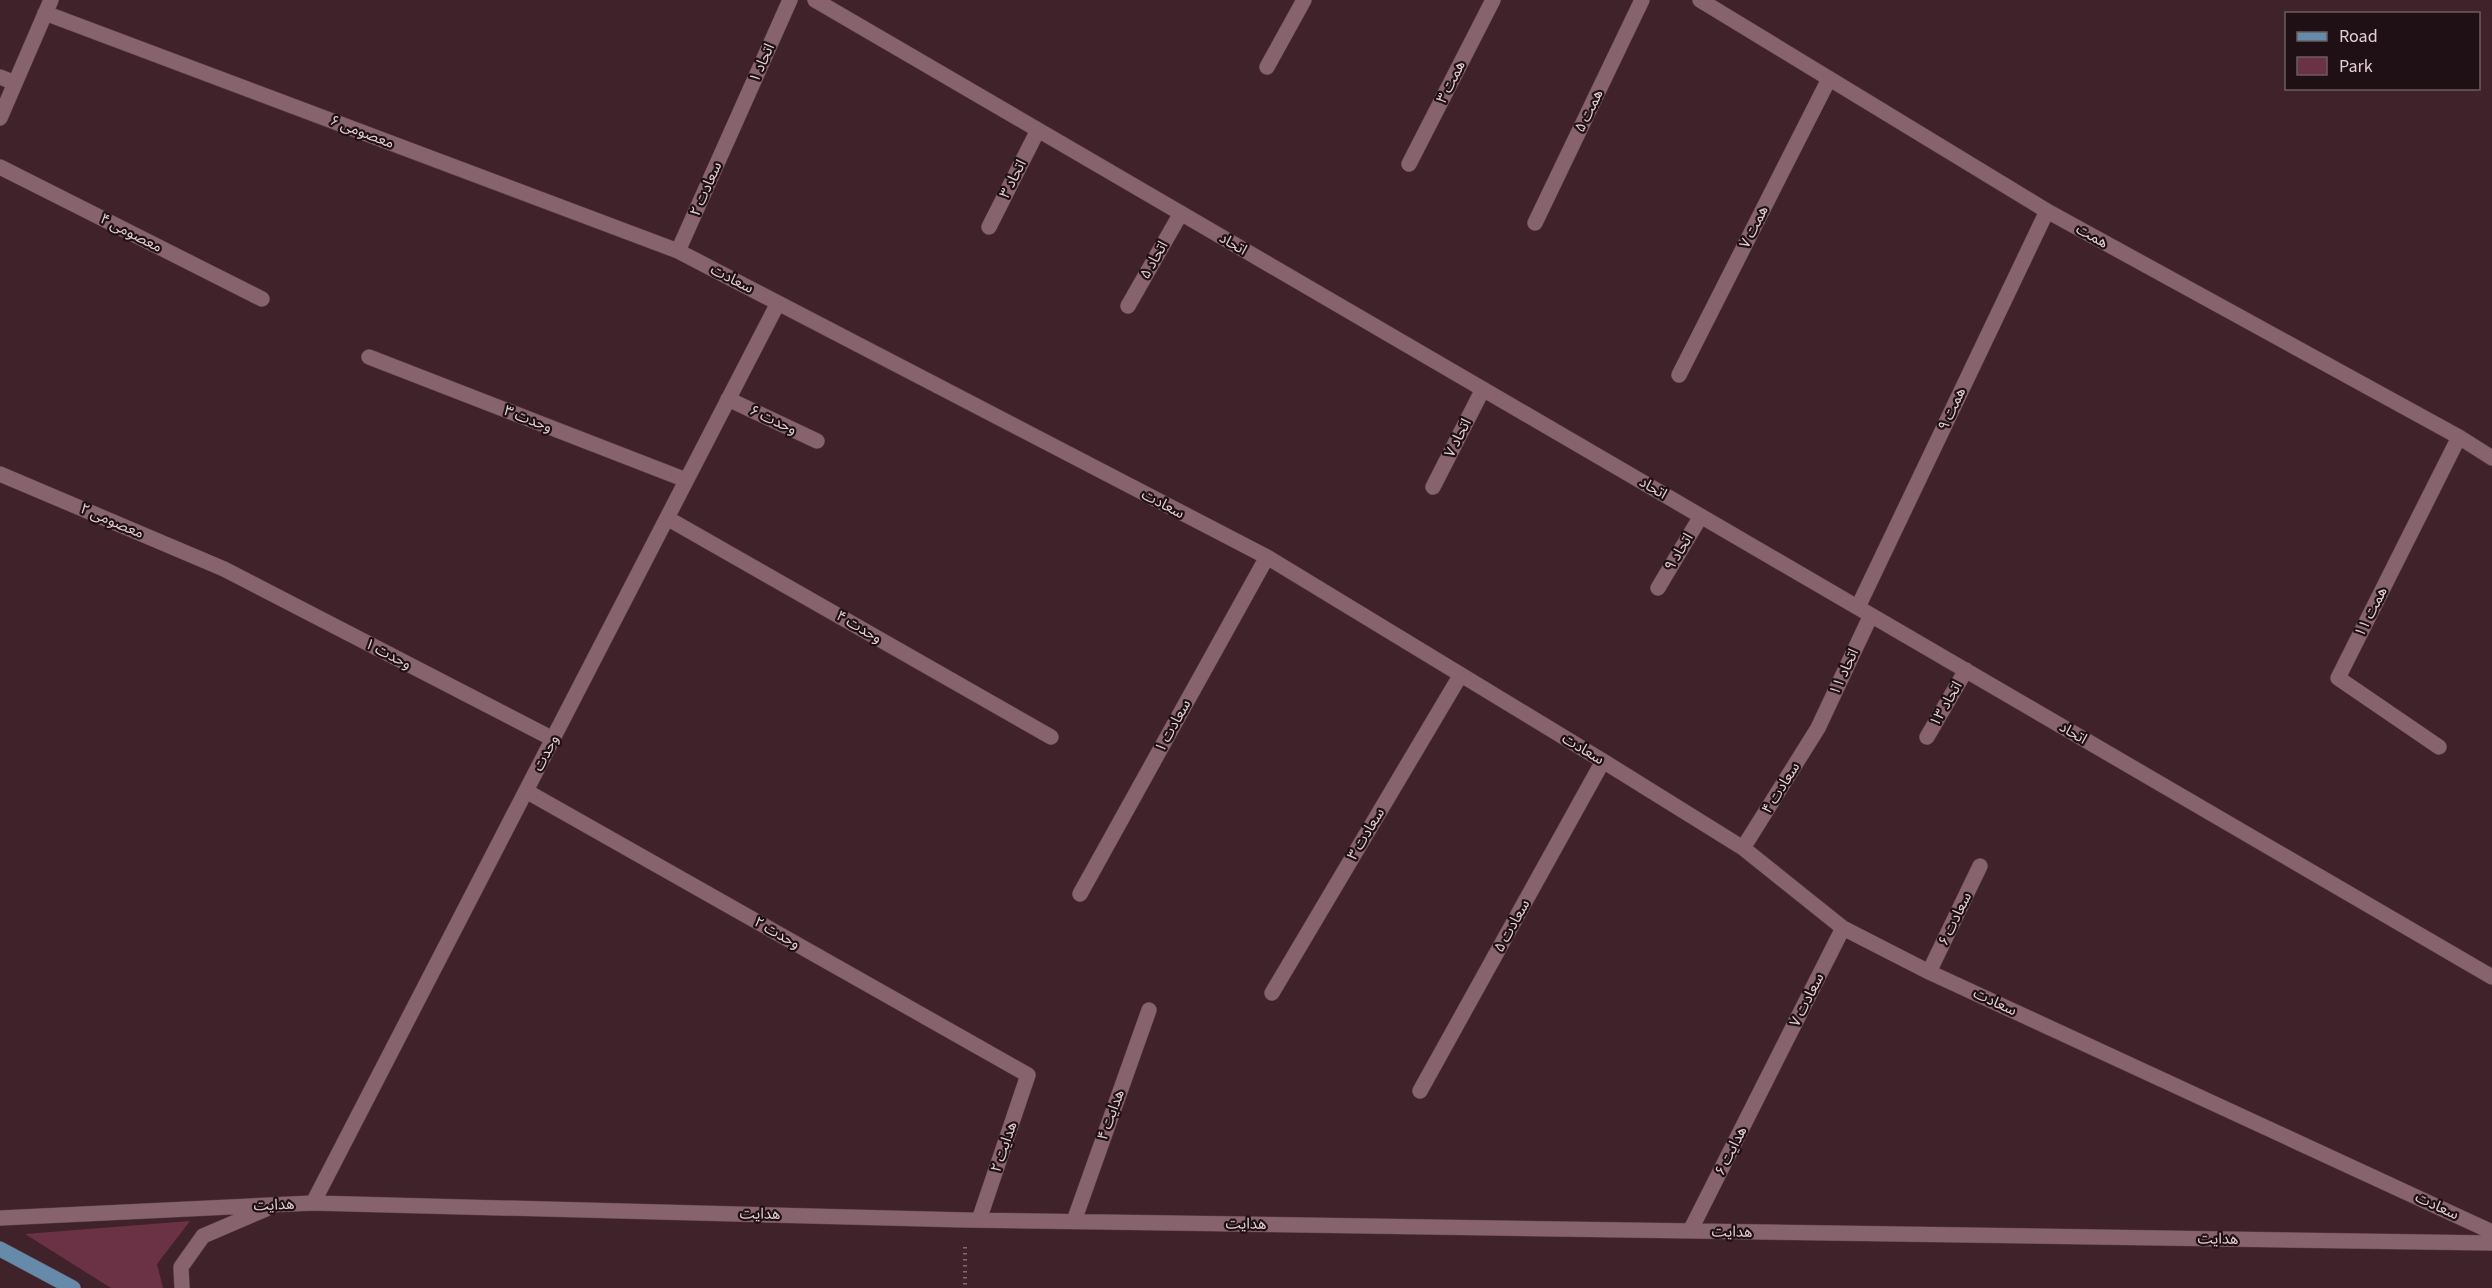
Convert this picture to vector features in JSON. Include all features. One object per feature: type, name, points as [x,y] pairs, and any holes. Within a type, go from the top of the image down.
[{"type":"main road","points":[[0,1249],[73,1288]]},
{"type":"street","name":"اتحاد ۱","points":[[734,127],[790,0]]},
{"type":"street","name":"اتحاد","points":[[815,0],[2492,976]]},
{"type":"street","points":[[1267,67],[1304,0]]},
{"type":"street","name":"همت ۳","points":[[1409,164],[1494,0]]},
{"type":"street","name":"همت ۵","points":[[1535,223],[1642,0]]},
{"type":"street","name":"همت","points":[[1700,0],[2046,211],[2459,437],[2492,458]]},
{"type":"street","points":[[0,118],[48,6]]},
{"type":"street","name":"معصومی ۶","points":[[48,6],[678,251]]},
{"type":"street","points":[[0,77],[15,83]]},
{"type":"street","name":"همت ۷","points":[[1679,375],[1829,78]]},
{"type":"street","name":"سعادت ۲","points":[[678,251],[734,127]]},
{"type":"street","name":"اتحاد ۳","points":[[989,227],[1038,130]]},
{"type":"street","name":"معصومی ۴","points":[[0,166],[262,299]]},
{"type":"street","name":"همت ۹","points":[[1864,611],[2046,211]]},
{"type":"street","name":"اتحاد ۵","points":[[1128,306],[1181,213]]},
{"type":"street","name":"سعادت","points":[[678,251],[1266,557],[1604,761],[1743,848],[1843,928],[1929,972],[2492,1232]]},
{"type":"street","name":"وحدت","points":[[313,1203],[778,303]]},
{"type":"street","name":"وحدت ۳","points":[[369,357],[687,480]]},
{"type":"street","name":"اتحاد ۷","points":[[1433,487],[1482,389]]},
{"type":"street","name":"وحدت ۶","points":[[728,399],[817,441]]},
{"type":"street","name":"همت ۱۱","points":[[2439,747],[2338,678],[2459,437]]},
{"type":"street","name":"معصومی ۲","points":[[0,474],[224,569]]},
{"type":"street","name":"اتحاد ۹","points":[[1658,588],[1701,516]]},
{"type":"street","name":"وحدت ۴","points":[[667,518],[1051,737]]},
{"type":"street","name":"سعادت ۱","points":[[1080,894],[1266,557]]},
{"type":"street","name":"وحدت ۱","points":[[224,569],[553,739]]},
{"type":"street","name":"اتحاد ۱۱","points":[[1818,728],[1864,611]]},
{"type":"street","name":"اتحاد ۱۳","points":[[1927,737],[1966,670]]},
{"type":"street","name":"سعادت ۳","points":[[1272,993],[1460,676]]},
{"type":"street","name":"سعادت ۴","points":[[1743,848],[1818,728]]},
{"type":"street","name":"سعادت ۵","points":[[1420,1091],[1604,761]]},
{"type":"street","name":"وحدت ۲","points":[[526,791],[1028,1075]]},
{"type":"street","name":"سعادت ۶","points":[[1929,972],[1980,866]]},
{"type":"street","name":"سعادت ۷","points":[[1771,1071],[1843,928]]},
{"type":"street","name":"هدایت ۴","points":[[1074,1221],[1149,1010]]},
{"type":"street","name":"هدایت ۶","points":[[1690,1231],[1771,1071]]},
{"type":"street","name":"هدایت ۲","points":[[979,1220],[1028,1075]]},
{"type":"street","name":"هدایت","points":[[0,1218],[313,1203],[979,1220],[2492,1243]]},
{"type":"street","points":[[182,1288],[181,1267],[202,1236],[277,1204]]},
{"type":"path","points":[[965,1277],[965,1288]]},
{"type":"green space","points":[[190,1221],[157,1264],[163,1288],[111,1288],[25,1234]]}]
